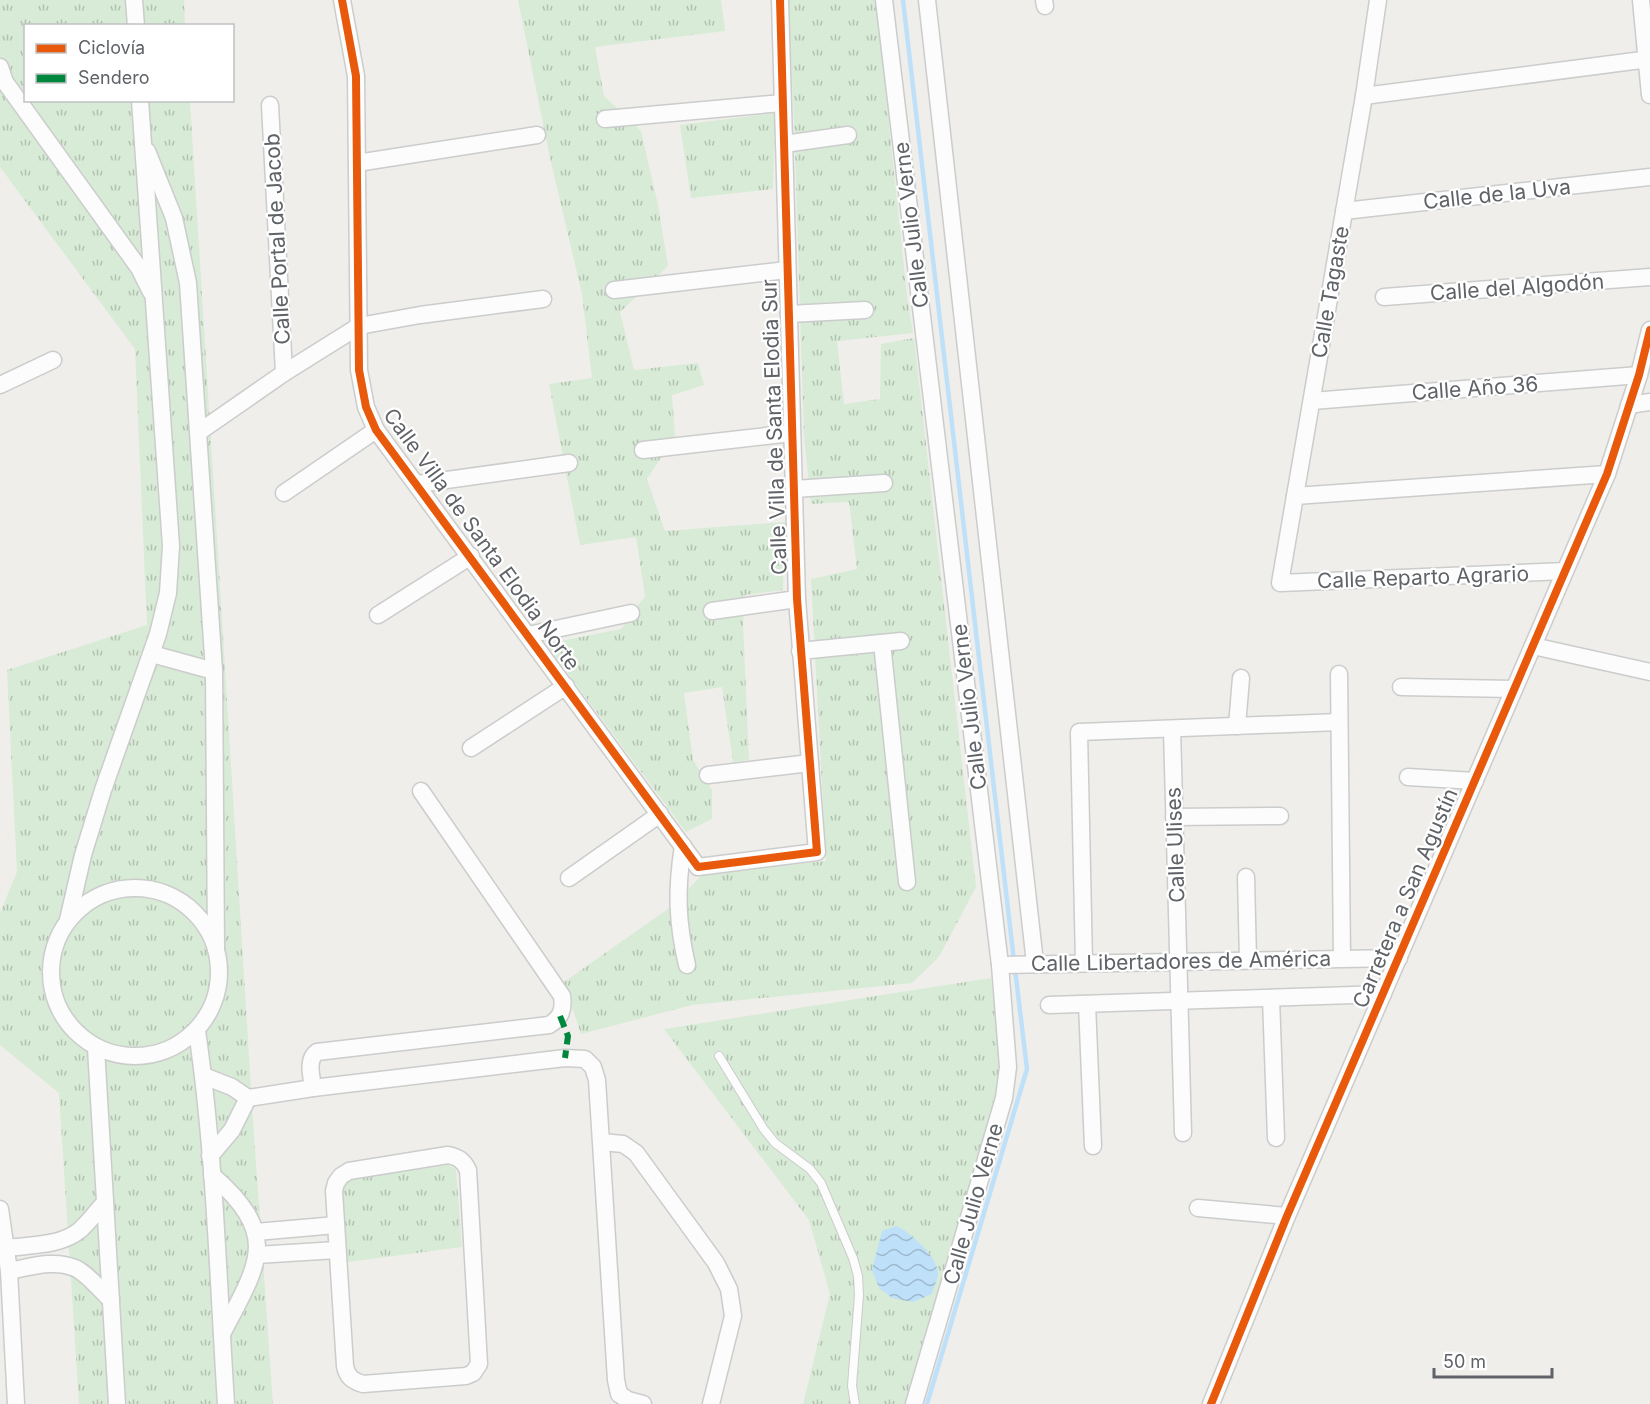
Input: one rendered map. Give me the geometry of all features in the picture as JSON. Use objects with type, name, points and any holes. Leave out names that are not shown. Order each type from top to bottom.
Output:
[{"type":"street","points":[[134,0],[136,24]]},
{"type":"street","name":"Calle Villa de Santa Elodia Norte","points":[[342,0],[356,76],[359,370],[366,407],[376,430],[698,867],[817,852]]},
{"type":"street","name":"Calle Villa de Santa Elodia Sur","points":[[780,0],[797,599],[817,852]]},
{"type":"street","name":"Calle Julio Verne","points":[[884,0],[1017,964],[1004,1098],[914,1404]]},
{"type":"street","points":[[927,0],[1017,964]]},
{"type":"street","name":"Calle Tagaste","points":[[1280,583],[1364,96],[1378,0]]},
{"type":"street","points":[[1641,0],[1650,95]]},
{"type":"street","points":[[1364,96],[1648,59]]},
{"type":"street","points":[[0,67],[5,82],[139,268],[154,298]]},
{"type":"street","points":[[140,102],[171,546],[168,592],[164,616],[103,790],[83,855],[68,920],[55,943],[50,969],[53,996],[69,1025],[82,1040],[96,1048],[123,1056],[158,1055],[179,1046],[197,1031],[214,1002],[219,975],[216,948],[214,671],[188,283],[183,251],[171,209],[158,173],[143,142]]},
{"type":"street","points":[[605,119],[782,103]]},
{"type":"street","name":"Calle Portal de Jacob","points":[[270,105],[284,373]]},
{"type":"street","points":[[357,163],[537,135]]},
{"type":"street","points":[[784,144],[848,135]]},
{"type":"street","name":"Calle de la Uva","points":[[1344,211],[1650,177]]},
{"type":"street","points":[[614,290],[787,270]]},
{"type":"street","name":"Calle del Algodón","points":[[1384,297],[1650,277]]},
{"type":"street","points":[[359,326],[441,311],[543,299]]},
{"type":"street","points":[[789,314],[865,310]]},
{"type":"street","name":"Calle Portal de Jacob","points":[[199,432],[284,373],[359,326]]},
{"type":"street","name":"Carretera a San Agustín","points":[[1211,1404],[1287,1216],[1607,474],[1639,375],[1650,330]]},
{"type":"street","points":[[0,386],[53,360]]},
{"type":"street","name":"Calle Año 36","points":[[1312,401],[1639,375]]},
{"type":"street","points":[[1629,405],[1650,402]]},
{"type":"street","points":[[284,493],[376,430]]},
{"type":"street","points":[[643,450],[792,432]]},
{"type":"street","points":[[418,484],[569,463]]},
{"type":"street","points":[[1295,496],[1607,474]]},
{"type":"street","points":[[794,489],[884,483]]},
{"type":"street","points":[[378,615],[471,556]]},
{"type":"street","name":"Calle Reparto Agrario","points":[[1280,583],[1565,571]]},
{"type":"street","points":[[712,611],[797,599]]},
{"type":"street","points":[[528,635],[631,613]]},
{"type":"street","points":[[800,651],[901,641]]},
{"type":"street","points":[[882,643],[907,882]]},
{"type":"street","points":[[1533,646],[1650,672]]},
{"type":"street","points":[[152,654],[214,671]]},
{"type":"street","points":[[1339,674],[1342,958]]},
{"type":"street","points":[[1237,726],[1241,678]]},
{"type":"street","points":[[471,748],[566,686]]},
{"type":"street","points":[[1401,687],[1514,689]]},
{"type":"street","points":[[1084,963],[1079,732],[1339,722]]},
{"type":"street","name":"Calle Ulises","points":[[1172,729],[1183,1133]]},
{"type":"street","points":[[708,775],[810,763]]},
{"type":"street","points":[[1408,777],[1475,781]]},
{"type":"street","points":[[314,1088],[311,1060],[317,1052],[549,1025],[560,1016],[563,1006],[562,996],[421,791]]},
{"type":"street","points":[[569,878],[660,814]]},
{"type":"street","points":[[1174,817],[1280,816]]},
{"type":"street","points":[[683,846],[678,875],[677,906],[680,936],[687,965]]},
{"type":"street","points":[[1246,877],[1248,960]]},
{"type":"street","points":[[68,920],[87,902],[111,890],[138,887],[163,892],[187,905],[205,924],[216,948]]},
{"type":"street","name":"Calle Libertadores de América","points":[[1017,964],[1398,958]]},
{"type":"street","name":"Calle Libertadores de América","points":[[1049,1005],[1383,994]]},
{"type":"street","points":[[1271,998],[1276,1138]]},
{"type":"street","points":[[1087,1004],[1093,1146]]},
{"type":"street","points":[[197,1031],[204,1076],[212,1175],[226,1404]]},
{"type":"street","points":[[96,1048],[117,1404]]},
{"type":"street","points":[[204,1076],[232,1087],[248,1098],[576,1057],[585,1059],[592,1067],[597,1080],[616,1380],[619,1394],[628,1400],[643,1404]]},
{"type":"street","points":[[210,1156],[232,1130],[248,1098]]},
{"type":"street","points":[[602,1142],[623,1144],[636,1153],[716,1263],[729,1289],[733,1316],[711,1404]]},
{"type":"street","points":[[448,1155],[464,1162],[468,1170],[469,1181],[479,1364],[473,1373],[466,1376],[363,1384],[350,1378],[345,1366],[336,1225],[334,1191],[341,1176],[349,1171],[448,1155]]},
{"type":"street","points":[[212,1175],[237,1199],[256,1232],[258,1248],[242,1297],[221,1335]]},
{"type":"street","points":[[7,1248],[57,1242],[68,1238],[79,1231],[105,1202]]},
{"type":"street","points":[[1198,1208],[1287,1216]]},
{"type":"street","points":[[0,1209],[9,1271],[16,1404]]},
{"type":"street","points":[[256,1232],[336,1225]]},
{"type":"street","points":[[257,1256],[337,1250]]},
{"type":"street","points":[[9,1271],[53,1264],[77,1269],[111,1299]]},
{"type":"lane","points":[[719,1056],[763,1128],[775,1143],[810,1169],[821,1183],[853,1258],[858,1276],[859,1295],[852,1386],[855,1404]]},
{"type":"green space","points":[[0,0],[184,0],[185,24],[24,24],[24,102],[190,102],[253,1121],[273,1404],[79,1404],[59,1093],[0,1045],[0,913],[17,872],[7,670],[147,625],[135,349],[0,167]]},
{"type":"green space","points":[[518,0],[721,0],[725,31],[595,47],[604,96],[641,131],[658,205],[668,266],[620,312],[634,370],[698,363],[704,385],[672,395],[675,436],[647,479],[665,531],[785,522],[783,590],[745,595],[743,624],[749,760],[733,762],[722,687],[684,693],[693,760],[712,790],[712,819],[686,832],[546,644],[621,629],[645,596],[636,537],[580,545],[549,384],[592,378],[582,294],[550,158]]},
{"type":"green space","points":[[788,0],[876,0],[907,296],[913,333],[837,341],[844,404],[880,399],[881,344],[914,338],[976,887],[939,957],[912,983],[692,1005],[581,1034],[564,982],[668,909],[702,875],[826,861],[811,579],[857,569],[849,502],[811,504],[804,437]]},
{"type":"green space","points":[[775,113],[773,189],[691,198],[680,125]]},
{"type":"green space","points":[[991,978],[1000,1058],[993,1111],[907,1404],[803,1404],[830,1294],[809,1220],[664,1029]]},
{"type":"green space","points":[[449,1165],[456,1170],[462,1247],[348,1262],[339,1192],[349,1176]]},
{"type":"water","points":[[896,1226],[923,1246],[937,1269],[938,1275],[932,1294],[913,1302],[892,1298],[879,1288],[872,1270],[882,1231]]},
{"type":"waterway","points":[[903,0],[1014,961]]},
{"type":"waterway","points":[[927,1404],[1027,1069],[1015,969]]},
{"type":"marked path","points":[[560,1016],[568,1036],[565,1058]]},
{"type":"cycle path","points":[[342,0],[356,76],[359,370],[366,407],[376,430],[698,867],[817,852],[797,599],[780,0]]},
{"type":"cycle path","points":[[1211,1404],[1287,1216],[1607,474],[1639,375],[1650,330]]}]
